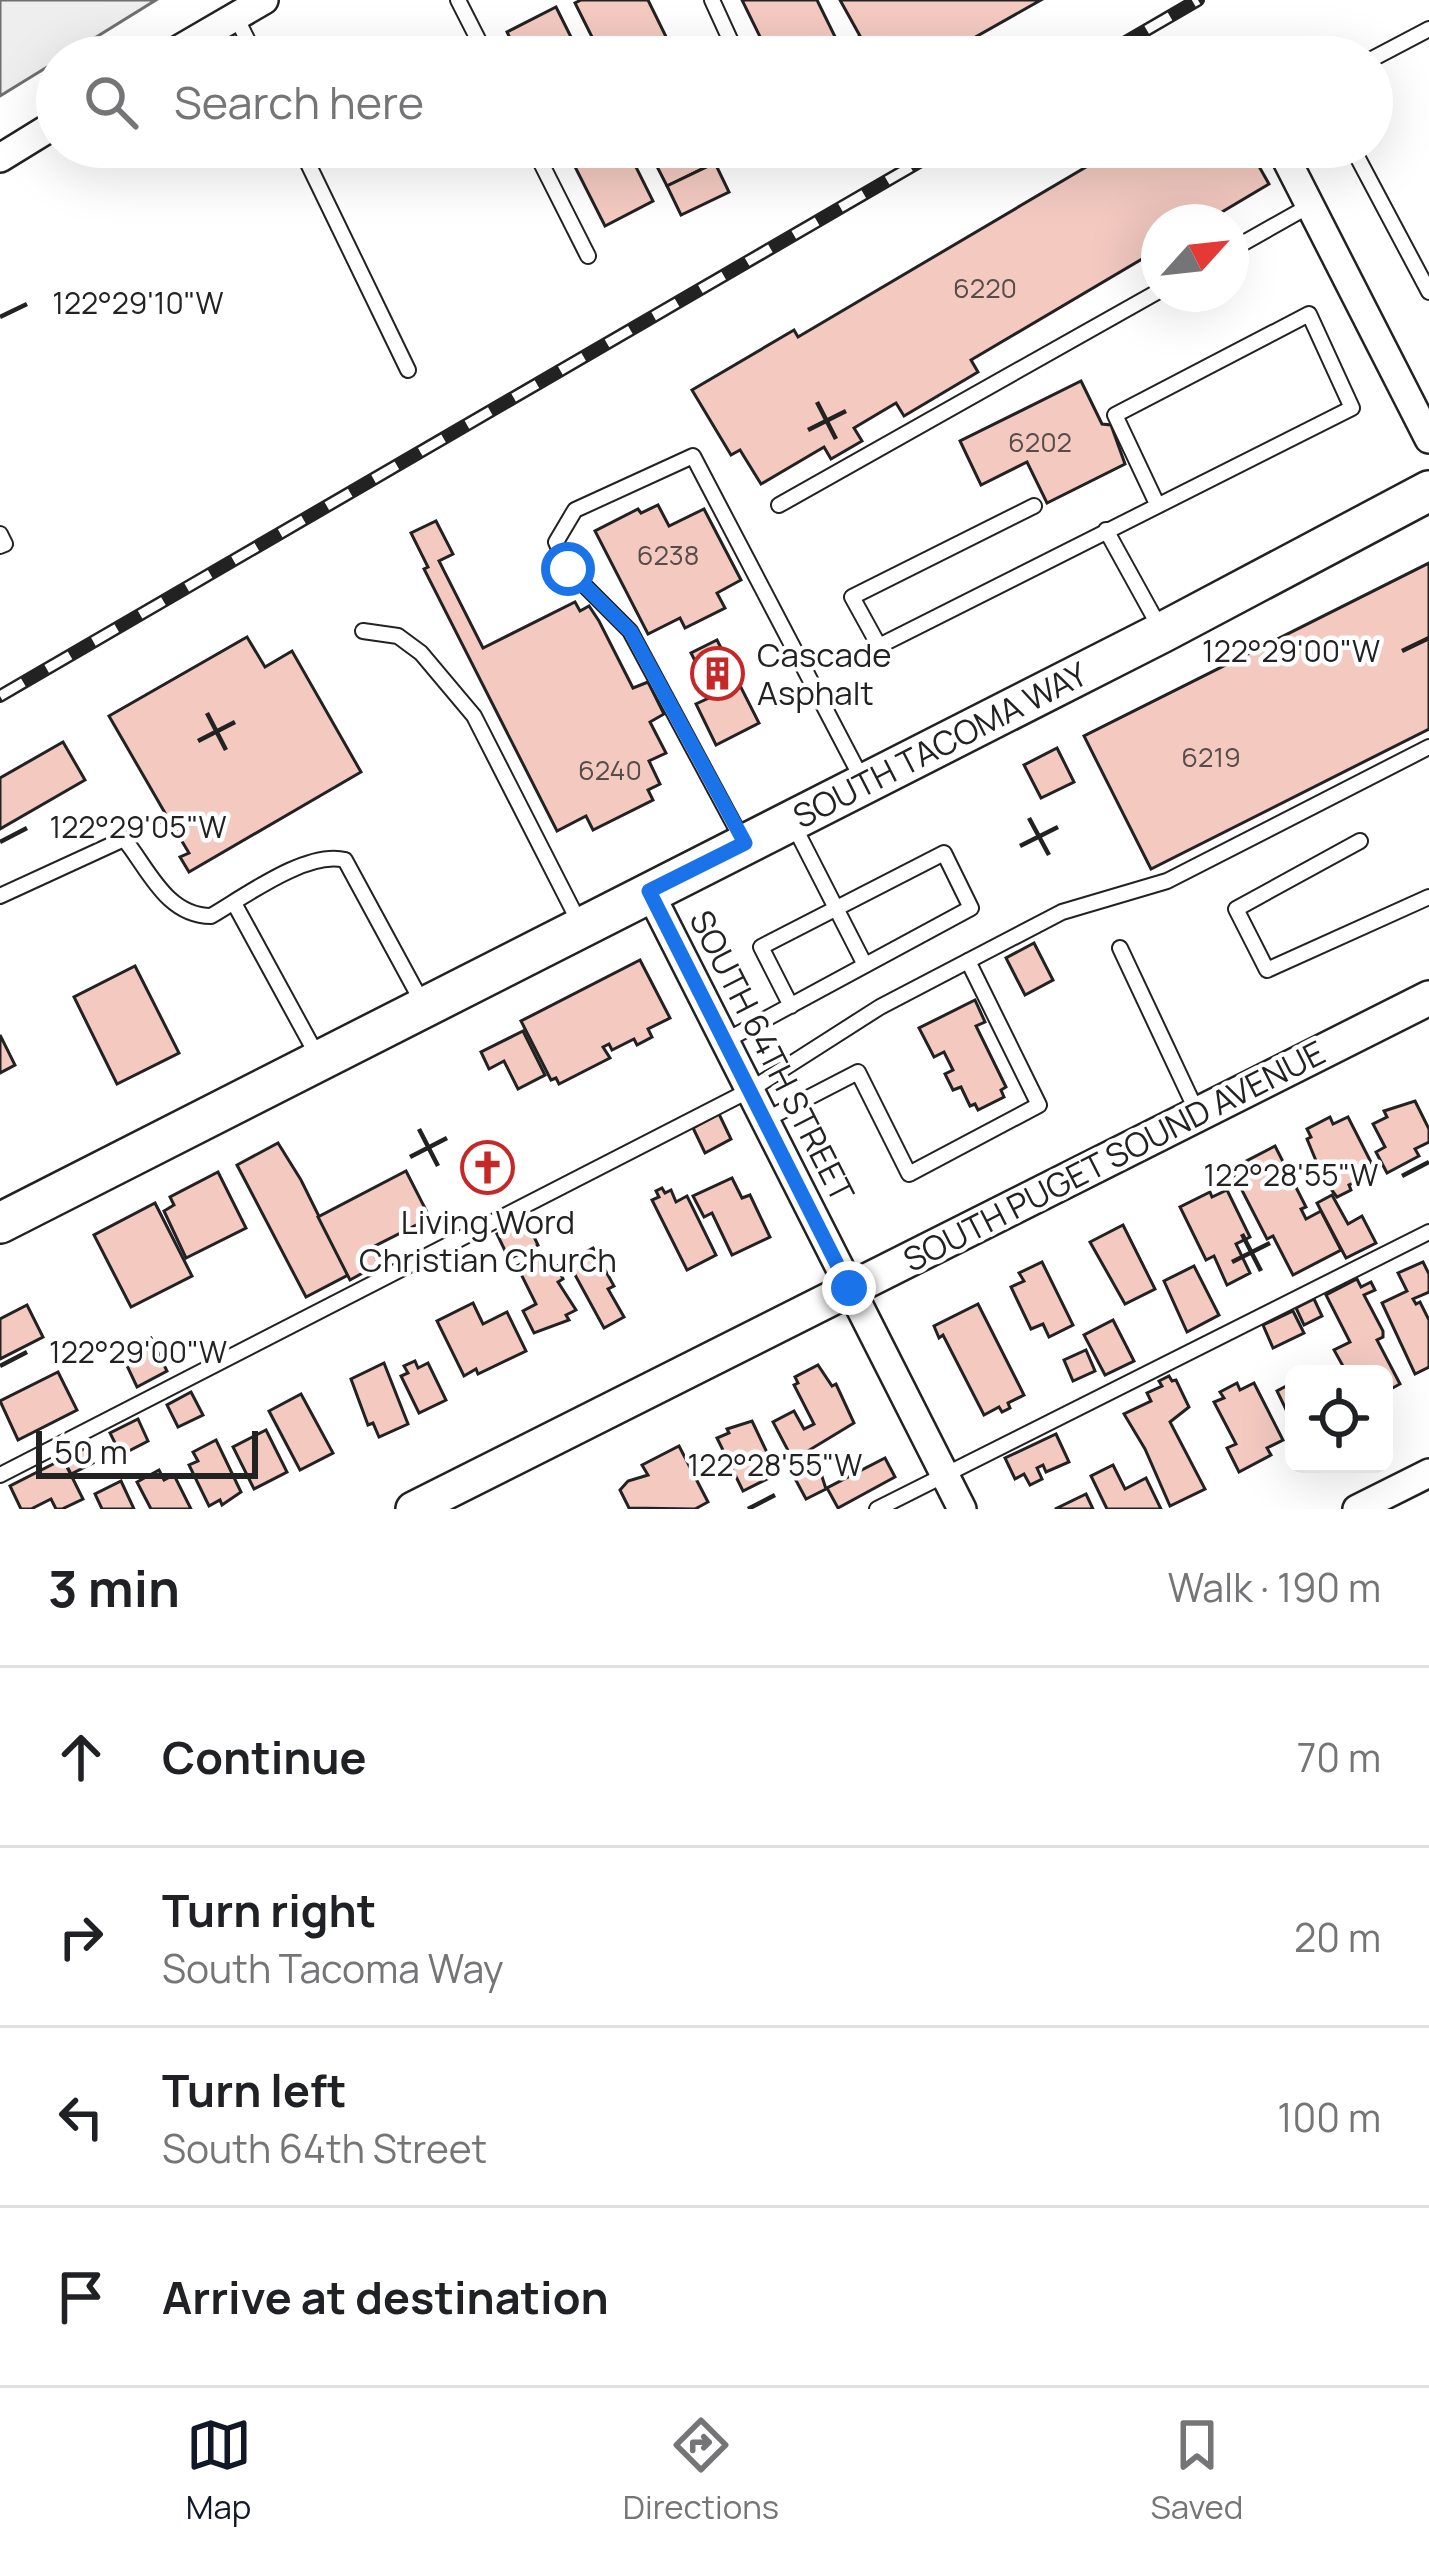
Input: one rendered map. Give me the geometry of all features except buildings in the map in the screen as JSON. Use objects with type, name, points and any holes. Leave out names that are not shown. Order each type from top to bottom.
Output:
[{"type":"main road","name":"SOUTH TACOMA WAY","points":[[0,1223],[1162,632],[1429,491]]},
{"type":"street","points":[[201,36],[264,0]]},
{"type":"street","points":[[0,158],[36,136]]},
{"type":"street","points":[[1290,168],[1429,439]]},
{"type":"street","name":"SOUTH 64TH STREET","points":[[649,891],[962,1509]]},
{"type":"street","name":"SOUTH PUGET SOUND AVENUE","points":[[412,1509],[1429,998]]},
{"type":"street","points":[[1357,1509],[1429,1473]]},
{"type":"lane","points":[[458,0],[476,36]]},
{"type":"lane","points":[[712,0],[728,36]]},
{"type":"lane","points":[[236,15],[246,36]]},
{"type":"lane","points":[[1393,48],[1429,29]]},
{"type":"lane","points":[[310,168],[408,370]]},
{"type":"lane","points":[[543,168],[587,256]]},
{"type":"lane","points":[[1363,168],[1429,292]]},
{"type":"lane","points":[[1249,240],[1309,206]]},
{"type":"lane","points":[[1413,263],[1429,255]]},
{"type":"lane","points":[[779,505],[1141,301]]},
{"type":"lane","points":[[1034,506],[852,597],[879,646],[1352,407],[1309,314],[1115,415],[1157,504]]},
{"type":"lane","points":[[745,843],[631,632],[568,569],[556,542],[575,510],[693,456],[864,783]]},
{"type":"lane","points":[[1106,530],[1162,632]]},
{"type":"lane","points":[[0,534],[5,544],[0,546]]},
{"type":"lane","points":[[363,631],[398,636],[421,653],[474,716],[581,926]]},
{"type":"lane","points":[[0,1475],[750,1090],[880,1007],[1062,912],[1167,880],[1429,747]]},
{"type":"lane","points":[[791,820],[866,965]]},
{"type":"lane","points":[[0,896],[124,839],[160,892],[196,916],[211,916],[308,862],[331,856],[345,860],[424,1006]]},
{"type":"lane","points":[[1360,842],[1236,909],[1267,970],[1429,897]]},
{"type":"lane","points":[[725,1041],[791,1006],[971,908],[944,853],[761,947],[791,1006]]},
{"type":"lane","points":[[234,903],[320,1060]]},
{"type":"lane","points":[[1120,948],[1198,1114]]},
{"type":"lane","points":[[765,1120],[858,1072],[910,1174],[1040,1105],[968,961]]},
{"type":"lane","points":[[877,1509],[1429,1232]]},
{"type":"shaded area","points":[[0,0],[156,0],[98,36],[36,36],[36,74],[0,96]]},
{"type":"railway","points":[[1136,36],[1198,0]]},
{"type":"railway","points":[[0,696],[909,168]]},
{"type":"place","name":"Cascade Asphalt","points":[[718,674]]},
{"type":"place","name":"Living Word Christian Church","points":[[488,1168]]},
{"type":"route","points":[[568,569],[631,632],[745,843],[649,891],[849,1288]]}]
